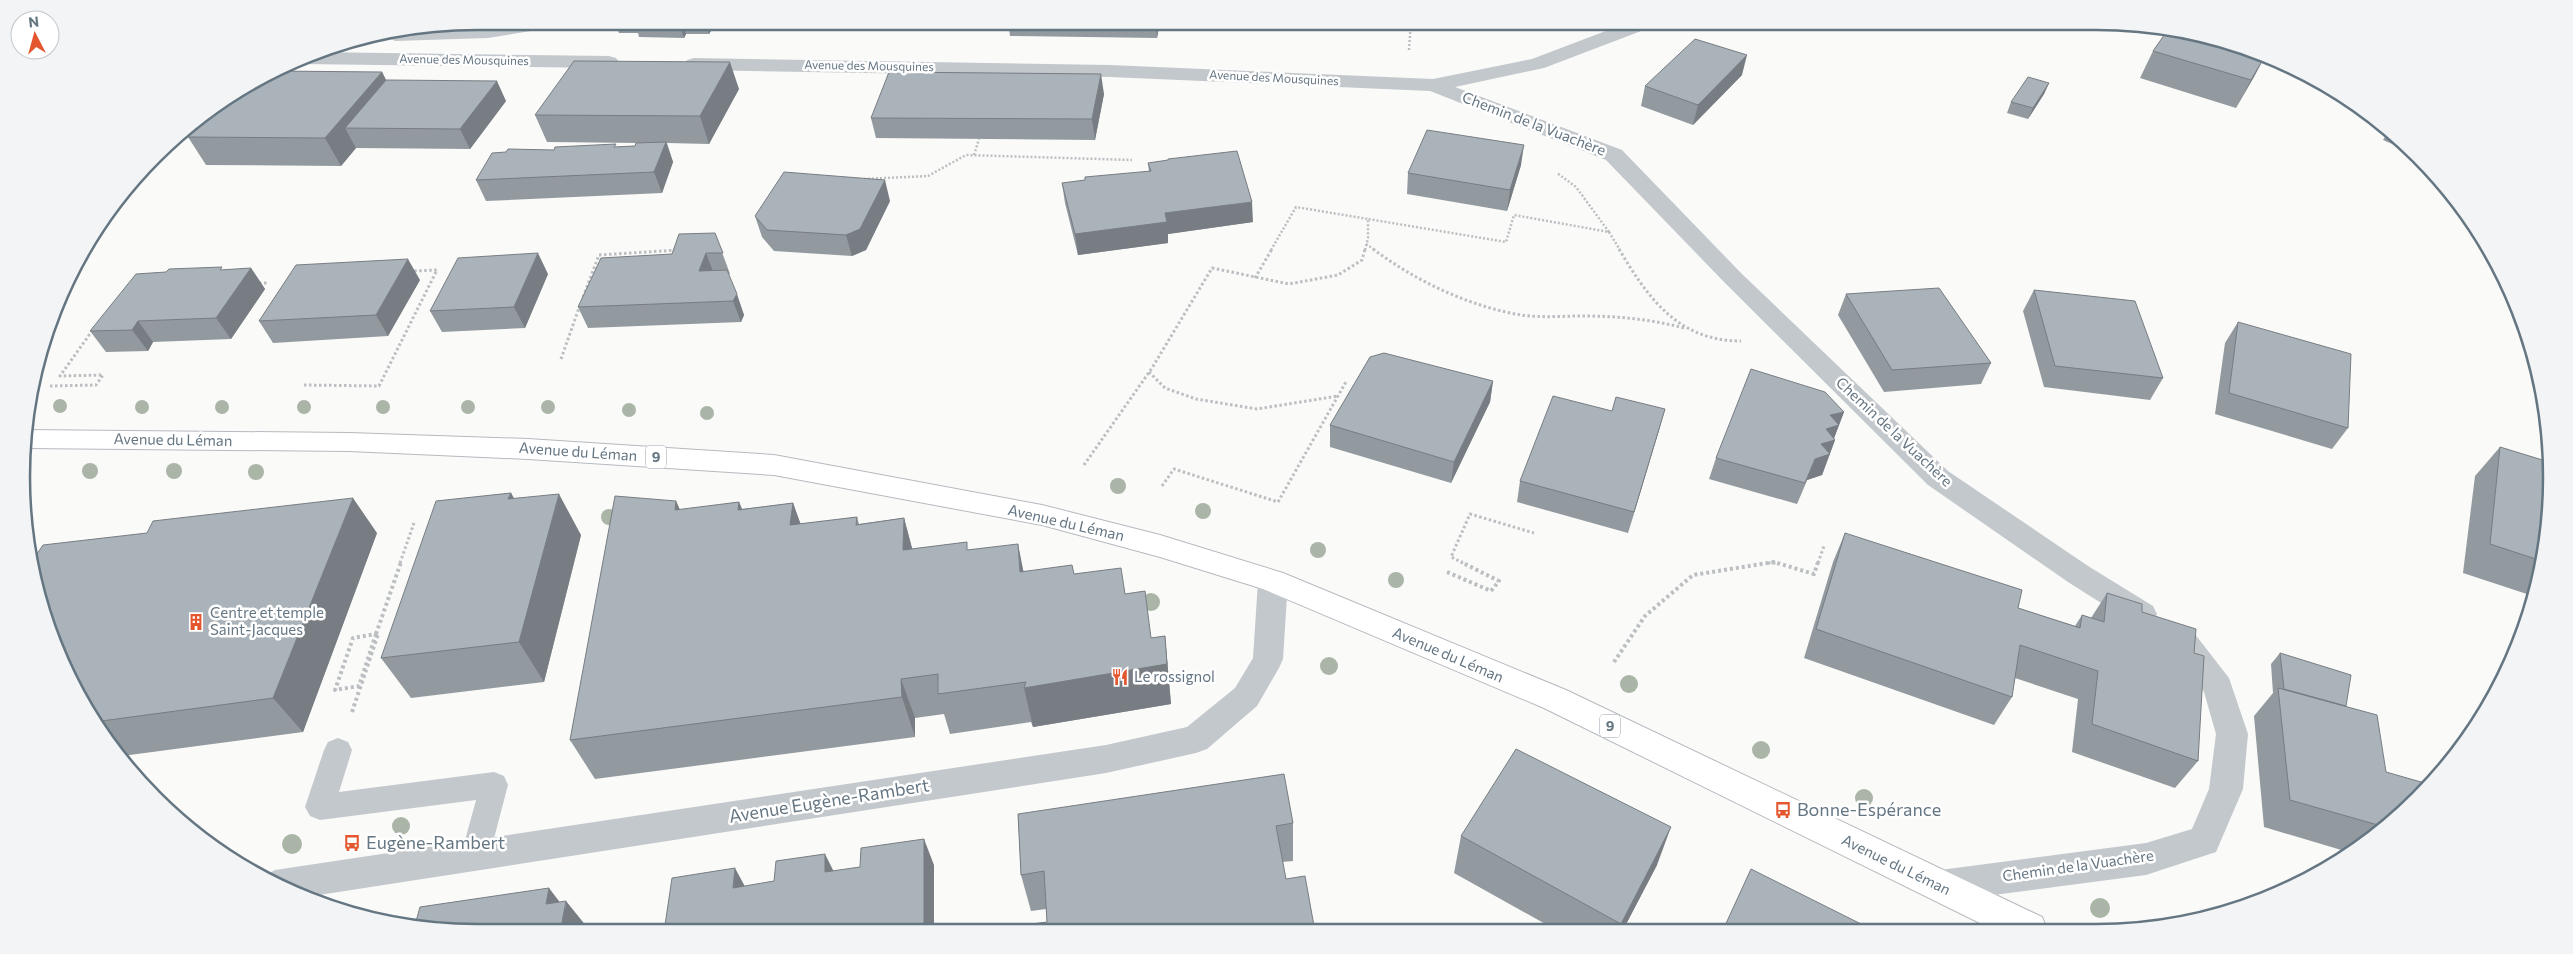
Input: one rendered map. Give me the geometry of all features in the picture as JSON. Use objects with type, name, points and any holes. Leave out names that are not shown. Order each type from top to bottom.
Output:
[{"type":"main road","name":"Avenue du Léman","points":[[32,439],[349,442],[528,449],[774,465],[1042,515],[1160,546],[1273,581],[1555,699],[2018,924]]},
{"type":"street","points":[[417,34],[501,30]]},
{"type":"street","name":"Chemin de la Vuachère","points":[[1434,86],[1537,64],[1626,30]]},
{"type":"street","name":"Avenue des Mousquines","points":[[321,58],[631,63]]},
{"type":"street","name":"Avenue des Mousquines","points":[[671,63],[1110,71],[1434,86]]},
{"type":"street","name":"Chemin de la Vuachère","points":[[1434,86],[1614,155],[1789,333],[1938,478],[2078,574],[2178,635],[2218,687],[2232,734],[2226,789],[2204,841],[2146,859],[2053,869],[1940,886]]},
{"type":"street","name":"Avenue Eugène-Rambert","points":[[291,883],[1106,759],[1196,739],[1246,697],[1268,659],[1273,581]]},
{"type":"lane","points":[[338,750],[320,807],[494,785],[476,855]]},
{"type":"path","points":[[974,155],[979,139]]},
{"type":"path","points":[[860,179],[928,176],[966,155],[1132,160]]},
{"type":"path","points":[[1556,172],[1576,187],[1609,232],[1642,288],[1684,328]]},
{"type":"path","points":[[1255,278],[1296,207],[1506,242],[1514,215],[1609,232]]},
{"type":"path","points":[[1084,465],[1149,372],[1212,268],[1289,284],[1338,275],[1362,260],[1366,244],[1368,218]]},
{"type":"path","points":[[1366,244],[1394,266],[1449,294],[1522,315],[1608,317],[1661,321],[1725,341],[1758,341],[1789,333]]},
{"type":"path","points":[[561,358],[599,255],[687,249]]},
{"type":"path","points":[[304,385],[379,386],[437,270],[408,272]]},
{"type":"path","points":[[257,284],[267,283]]},
{"type":"path","points":[[50,386],[96,385],[103,375],[60,376],[96,327]]},
{"type":"path","points":[[1149,372],[1165,388],[1196,399],[1257,409],[1338,396]]},
{"type":"path","points":[[1162,486],[1174,469],[1278,502],[1347,380]]},
{"type":"path","points":[[1447,572],[1492,592],[1499,581],[1451,557],[1470,514],[1534,533]]},
{"type":"path","points":[[350,716],[378,634],[370,635],[362,636],[353,638],[335,690],[359,686],[371,651],[374,642],[377,633],[380,624],[386,607],[401,558],[414,523]]},
{"type":"path","points":[[1614,662],[1645,616],[1693,575],[1774,562],[1814,574],[1824,546]]},
{"type":"building","points":[[2164,36],[2212,45],[2262,62],[2251,80],[2153,51]]},
{"type":"building","points":[[1695,39],[1747,55],[1698,105],[1645,86]]},
{"type":"building","points":[[574,61],[730,62],[700,116],[535,115]]},
{"type":"building","points":[[290,71],[382,72],[325,138],[188,137],[229,105]]},
{"type":"building","points":[[889,72],[1101,74],[1092,119],[871,118]]},
{"type":"building","points":[[2028,77],[2049,83],[2033,108],[2011,102]]},
{"type":"building","points":[[386,80],[497,81],[460,129],[345,128]]},
{"type":"building","points":[[1427,130],[1524,145],[1510,190],[1408,173]]},
{"type":"building","points":[[666,142],[654,172],[476,180],[492,153],[506,152],[508,149],[554,150],[555,147],[616,144],[614,147],[635,146],[636,143]]},
{"type":"building","points":[[1237,151],[1252,202],[1165,213],[1167,222],[1075,234],[1062,183],[1085,180],[1085,177],[1151,171],[1148,163],[1168,159]]},
{"type":"building","points":[[784,172],[885,180],[860,229],[846,235],[767,230],[755,216]]},
{"type":"building","points":[[715,233],[723,253],[706,253],[699,271],[727,270],[737,294],[733,301],[578,307],[601,258],[672,254],[679,234]]},
{"type":"building","points":[[538,253],[514,307],[430,311],[458,258]]},
{"type":"building","points":[[408,259],[376,315],[259,321],[296,265]]},
{"type":"building","points":[[222,267],[220,270],[251,268],[216,318],[138,321],[132,330],[90,331],[136,274],[166,272],[169,269]]},
{"type":"building","points":[[1939,288],[1991,363],[1892,370],[1846,294]]},
{"type":"building","points":[[2034,290],[2135,301],[2163,378],[2055,366]]},
{"type":"building","points":[[2238,322],[2351,354],[2348,428],[2229,393]]},
{"type":"building","points":[[1384,353],[1493,381],[1454,462],[1330,425],[1370,357]]},
{"type":"building","points":[[1751,369],[1825,392],[1844,412],[1830,415],[1839,425],[1826,429],[1835,440],[1821,444],[1830,454],[1815,459],[1805,483],[1716,458]]},
{"type":"building","points":[[1553,396],[1612,411],[1616,397],[1665,409],[1634,512],[1520,481]]},
{"type":"building","points":[[2500,447],[2542,460],[2542,506],[2535,559],[2490,544]]},
{"type":"building","points":[[511,493],[508,499],[559,494],[519,642],[381,658],[436,501]]},
{"type":"building","points":[[615,496],[676,501],[675,510],[739,502],[738,510],[793,503],[790,525],[857,517],[856,525],[904,518],[903,550],[967,542],[967,550],[1018,544],[1020,572],[1072,565],[1074,574],[1121,568],[1125,594],[1145,591],[1151,638],[1165,636],[1167,664],[1024,688],[1026,682],[938,694],[938,674],[901,679],[902,697],[570,740]]},
{"type":"building","name":"Centre et temple Saint-Jacques","points":[[353,498],[273,698],[103,721],[76,675],[64,648],[45,593],[37,554],[43,545],[147,533],[153,521]]},
{"type":"building","points":[[1845,533],[2022,590],[2018,608],[2080,628],[2082,615],[2104,622],[2107,593],[2142,604],[2142,612],[2196,629],[2194,653],[2204,656],[2198,761],[2092,724],[2098,671],[2020,645],[2012,697],[1816,629]]},
{"type":"building","points":[[2280,653],[2351,675],[2346,706],[2284,689]]},
{"type":"building","points":[[2278,688],[2377,715],[2386,772],[2422,782],[2377,825],[2290,800]]},
{"type":"building","points":[[1516,749],[1671,827],[1621,924],[1461,836]]},
{"type":"building","points":[[1284,774],[1293,823],[1276,826],[1286,879],[1305,876],[1314,924],[1032,924],[1047,922],[1044,871],[1021,875],[1018,814]]},
{"type":"building","points":[[924,839],[924,924],[665,924],[672,878],[735,868],[733,888],[774,881],[776,861],[825,854],[825,872],[860,867],[861,848]]},
{"type":"building","points":[[1751,869],[1861,924],[1726,924]]},
{"type":"building","points":[[549,888],[546,904],[566,901],[562,924],[477,924],[417,920],[420,907]]},
{"type":"place","name":"Centre et temple Saint-Jacques","points":[[196,622]]},
{"type":"place","name":"Le rossignol","points":[[1120,677]]},
{"type":"place","name":"Bonne-Espérance","points":[[1783,810]]},
{"type":"place","name":"Eugène-Rambert","points":[[352,843]]}]
